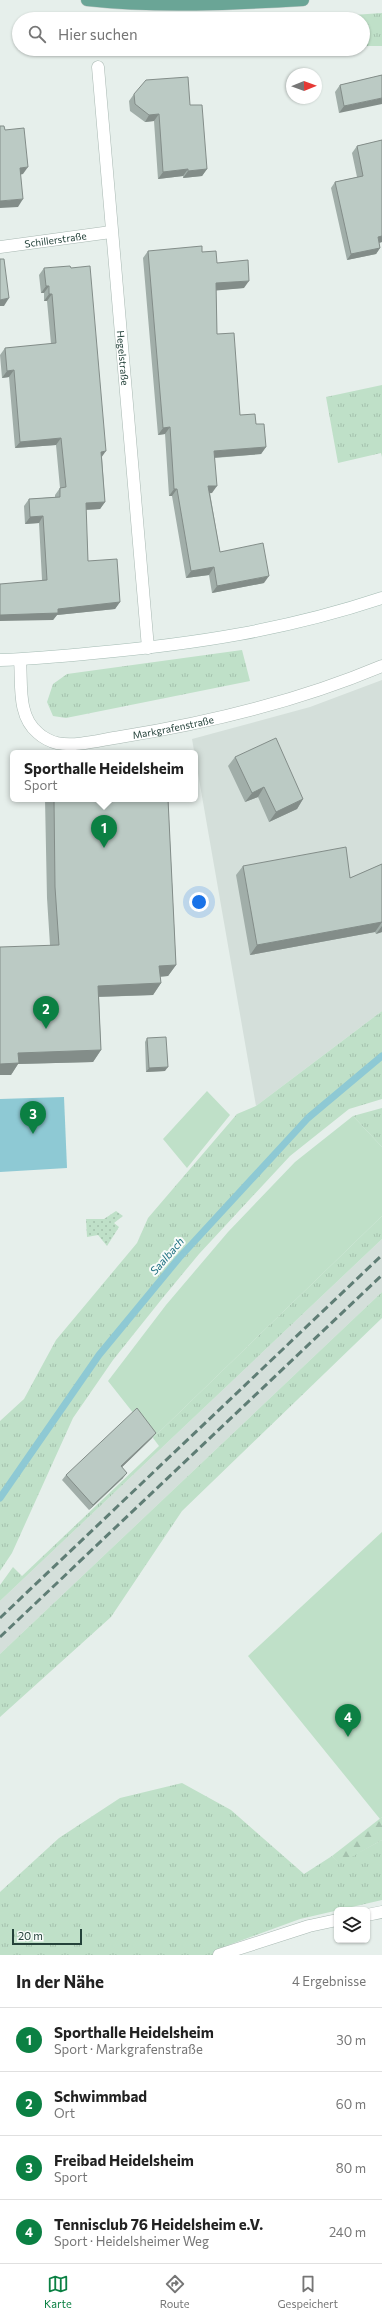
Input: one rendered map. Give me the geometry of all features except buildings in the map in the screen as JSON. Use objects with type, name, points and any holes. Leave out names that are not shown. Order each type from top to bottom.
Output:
[{"type":"main road","points":[[87,0],[111,3],[227,4],[303,0]]},
{"type":"street","name":"Hegelstraße","points":[[98,67],[148,648]]},
{"type":"street","name":"Schillerstraße","points":[[0,247],[111,232]]},
{"type":"street","points":[[0,660],[20,660],[148,648],[261,631],[326,616],[382,598]]},
{"type":"street","name":"Markgrafenstraße","points":[[20,660],[23,710],[29,725],[39,734],[56,743],[73,744],[176,728],[300,696],[382,666]]},
{"type":"street","points":[[370,1914],[382,1912]]},
{"type":"street","points":[[219,1955],[309,1926],[334,1921]]},
{"type":"shaded area","points":[[382,680],[382,1011],[256,1106],[198,773],[198,750],[194,750],[192,739],[310,707]]},
{"type":"shaded area","points":[[382,1239],[382,1292],[0,1654],[0,1601]]},
{"type":"green space","points":[[382,13],[382,46],[370,46],[370,14]]},
{"type":"green space","points":[[382,385],[382,457],[381,453],[338,463],[326,397]]},
{"type":"green space","points":[[242,650],[250,681],[66,718],[53,716],[47,702],[53,684],[67,674]]},
{"type":"green space","points":[[382,1011],[382,1099],[349,1109],[290,1156],[199,1254],[161,1300],[113,1360],[73,1418],[12,1553],[0,1571],[0,1421],[24,1399],[56,1340],[137,1243],[148,1218],[237,1114],[256,1106]]},
{"type":"green space","points":[[207,1091],[230,1115],[187,1168],[163,1139]]},
{"type":"green space","points":[[382,1108],[382,1147],[353,1116]]},
{"type":"green space","points":[[353,1116],[382,1147],[382,1216],[153,1438],[108,1381],[166,1305],[228,1232],[295,1162]]},
{"type":"green space","points":[[116,1211],[123,1216],[114,1223],[119,1227],[107,1246],[98,1235],[87,1237],[86,1219],[104,1219]]},
{"type":"green space","points":[[382,1216],[382,1239],[0,1601],[0,1585],[13,1567],[22,1576],[159,1446],[153,1438]]},
{"type":"green space","points":[[382,1292],[382,1318],[182,1511],[111,1617],[0,1717],[0,1654]]},
{"type":"green space","points":[[382,1532],[382,1817],[380,1819],[248,1656]]},
{"type":"green space","points":[[182,1783],[231,1810],[304,1874],[332,1856],[339,1863],[382,1840],[382,1900],[352,1907],[334,1907],[334,1911],[300,1919],[226,1946],[213,1955],[0,1955],[0,1892],[59,1838],[120,1798]]},
{"type":"green space","points":[[382,1817],[382,1840],[339,1864],[332,1856]]},
{"type":"water","points":[[64,1097],[67,1168],[0,1172],[0,1099]]},
{"type":"waterway","name":"Saalbach","points":[[0,1498],[99,1355],[179,1258],[308,1118],[382,1056]]},
{"type":"railway","points":[[0,1618],[382,1255]]},
{"type":"railway","points":[[0,1637],[382,1275]]},
{"type":"place","name":"Sporthalle Heidelsheim","points":[[104,848]]},
{"type":"place","name":"Schwimmbad","points":[[46,1029]]},
{"type":"place","name":"Freibad Heidelsheim","points":[[33,1134]]},
{"type":"place","name":"Tennisclub 76 Heidelsheim e.V.","points":[[348,1737]]}]
